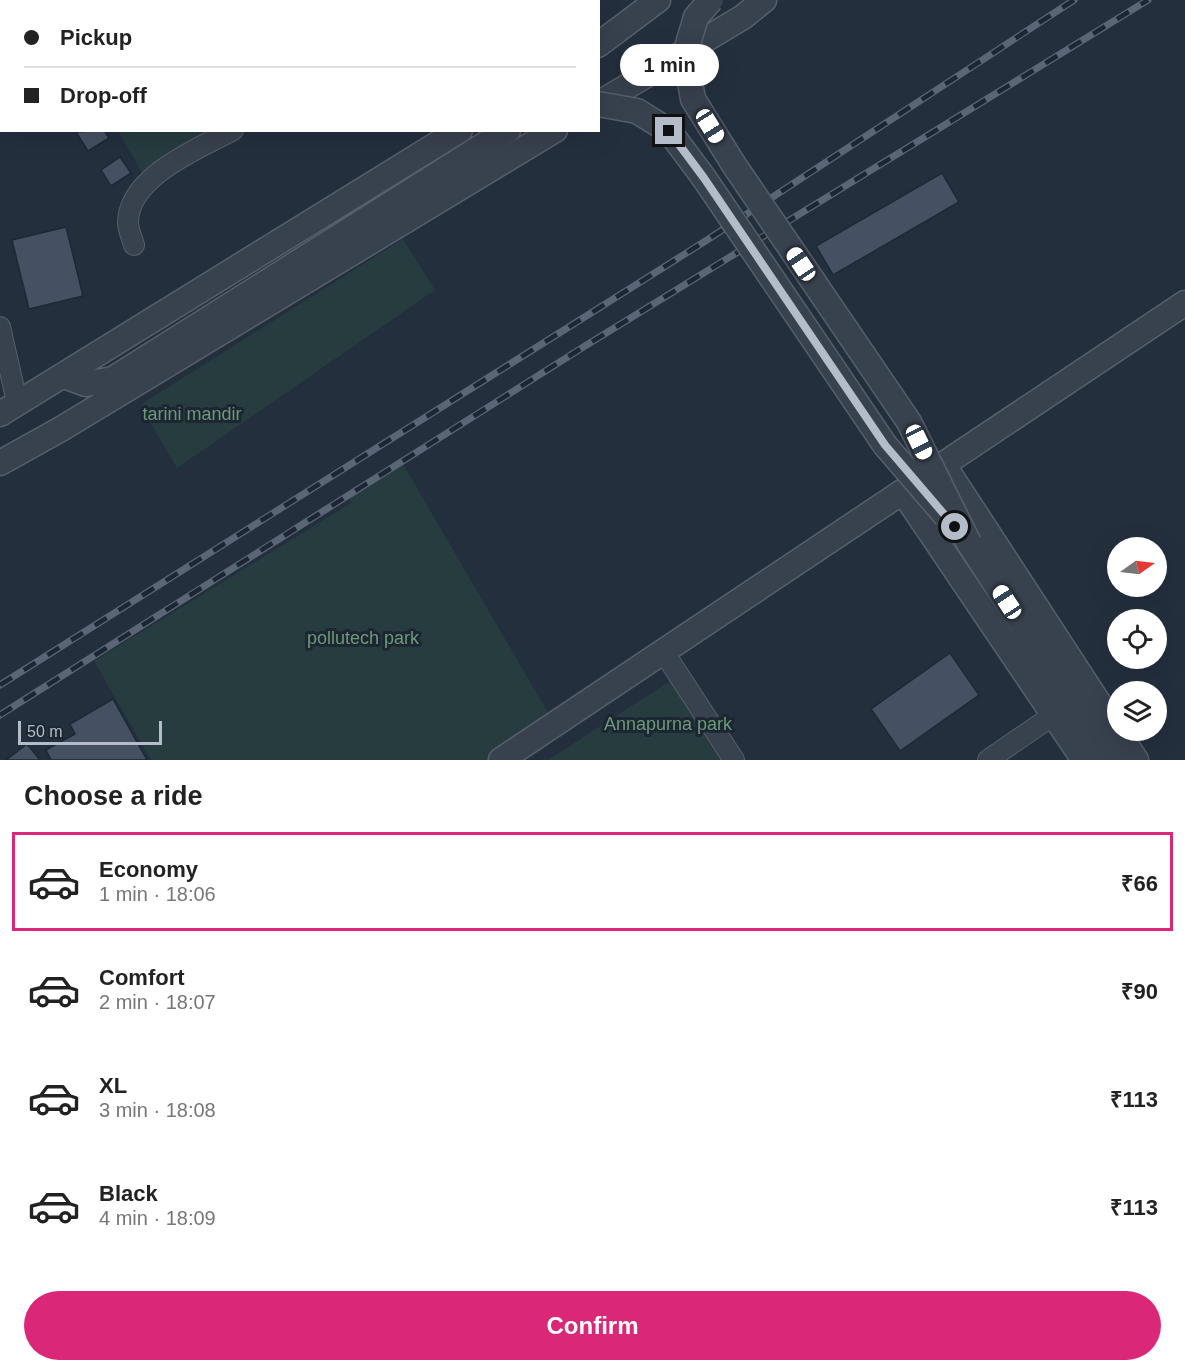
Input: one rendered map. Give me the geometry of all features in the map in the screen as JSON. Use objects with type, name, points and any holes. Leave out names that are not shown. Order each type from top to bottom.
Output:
[{"type":"street","points":[[600,44],[658,0]]},
{"type":"street","points":[[711,0],[696,17],[685,54],[693,99],[734,165],[909,422],[969,543],[1108,760]]},
{"type":"street","points":[[600,103],[743,17],[764,0]]},
{"type":"street","points":[[600,104],[637,111],[669,131],[711,187],[885,445],[969,543]]},
{"type":"street","points":[[134,245],[128,221],[133,202],[141,189],[166,168],[229,132]]},
{"type":"street","points":[[0,327],[9,408],[457,132]]},
{"type":"street","points":[[86,414],[113,379],[505,132]]},
{"type":"street","points":[[0,463],[86,414],[552,132]]},
{"type":"street","points":[[501,760],[1185,303]]},
{"type":"street","points":[[64,376],[87,384],[113,379]]},
{"type":"street","points":[[943,464],[1136,760]]},
{"type":"street","points":[[903,492],[1084,760]]},
{"type":"street","points":[[663,651],[734,760]]},
{"type":"street","points":[[988,760],[1055,714]]},
{"type":"green space","points":[[119,132],[237,132],[148,183]]},
{"type":"green space","name":"tarini mandir","points":[[403,239],[435,290],[177,468],[140,405]]},
{"type":"green space","name":"pollutech park","points":[[403,464],[554,723],[500,760],[151,760],[94,661],[351,503],[348,497]]},
{"type":"green space","name":"Annapurna park","points":[[678,676],[733,760],[548,760]]},
{"type":"building","points":[[76,132],[105,132],[109,138],[88,151]]},
{"type":"building","points":[[120,157],[131,173],[111,186],[101,170]]},
{"type":"building","points":[[942,173],[959,202],[833,275],[816,246]]},
{"type":"building","points":[[66,227],[83,296],[29,309],[12,240]]},
{"type":"building","points":[[950,653],[979,695],[900,751],[871,709]]},
{"type":"building","points":[[113,699],[147,760],[51,760],[46,750],[75,734],[70,724]]},
{"type":"building","points":[[27,744],[40,760],[6,760]]},
{"type":"railway","points":[[0,685],[707,240],[1074,0]]},
{"type":"railway","points":[[0,715],[585,346],[1148,0]]},
{"type":"route","points":[[669,131],[704,178],[885,445],[955,527]]}]
